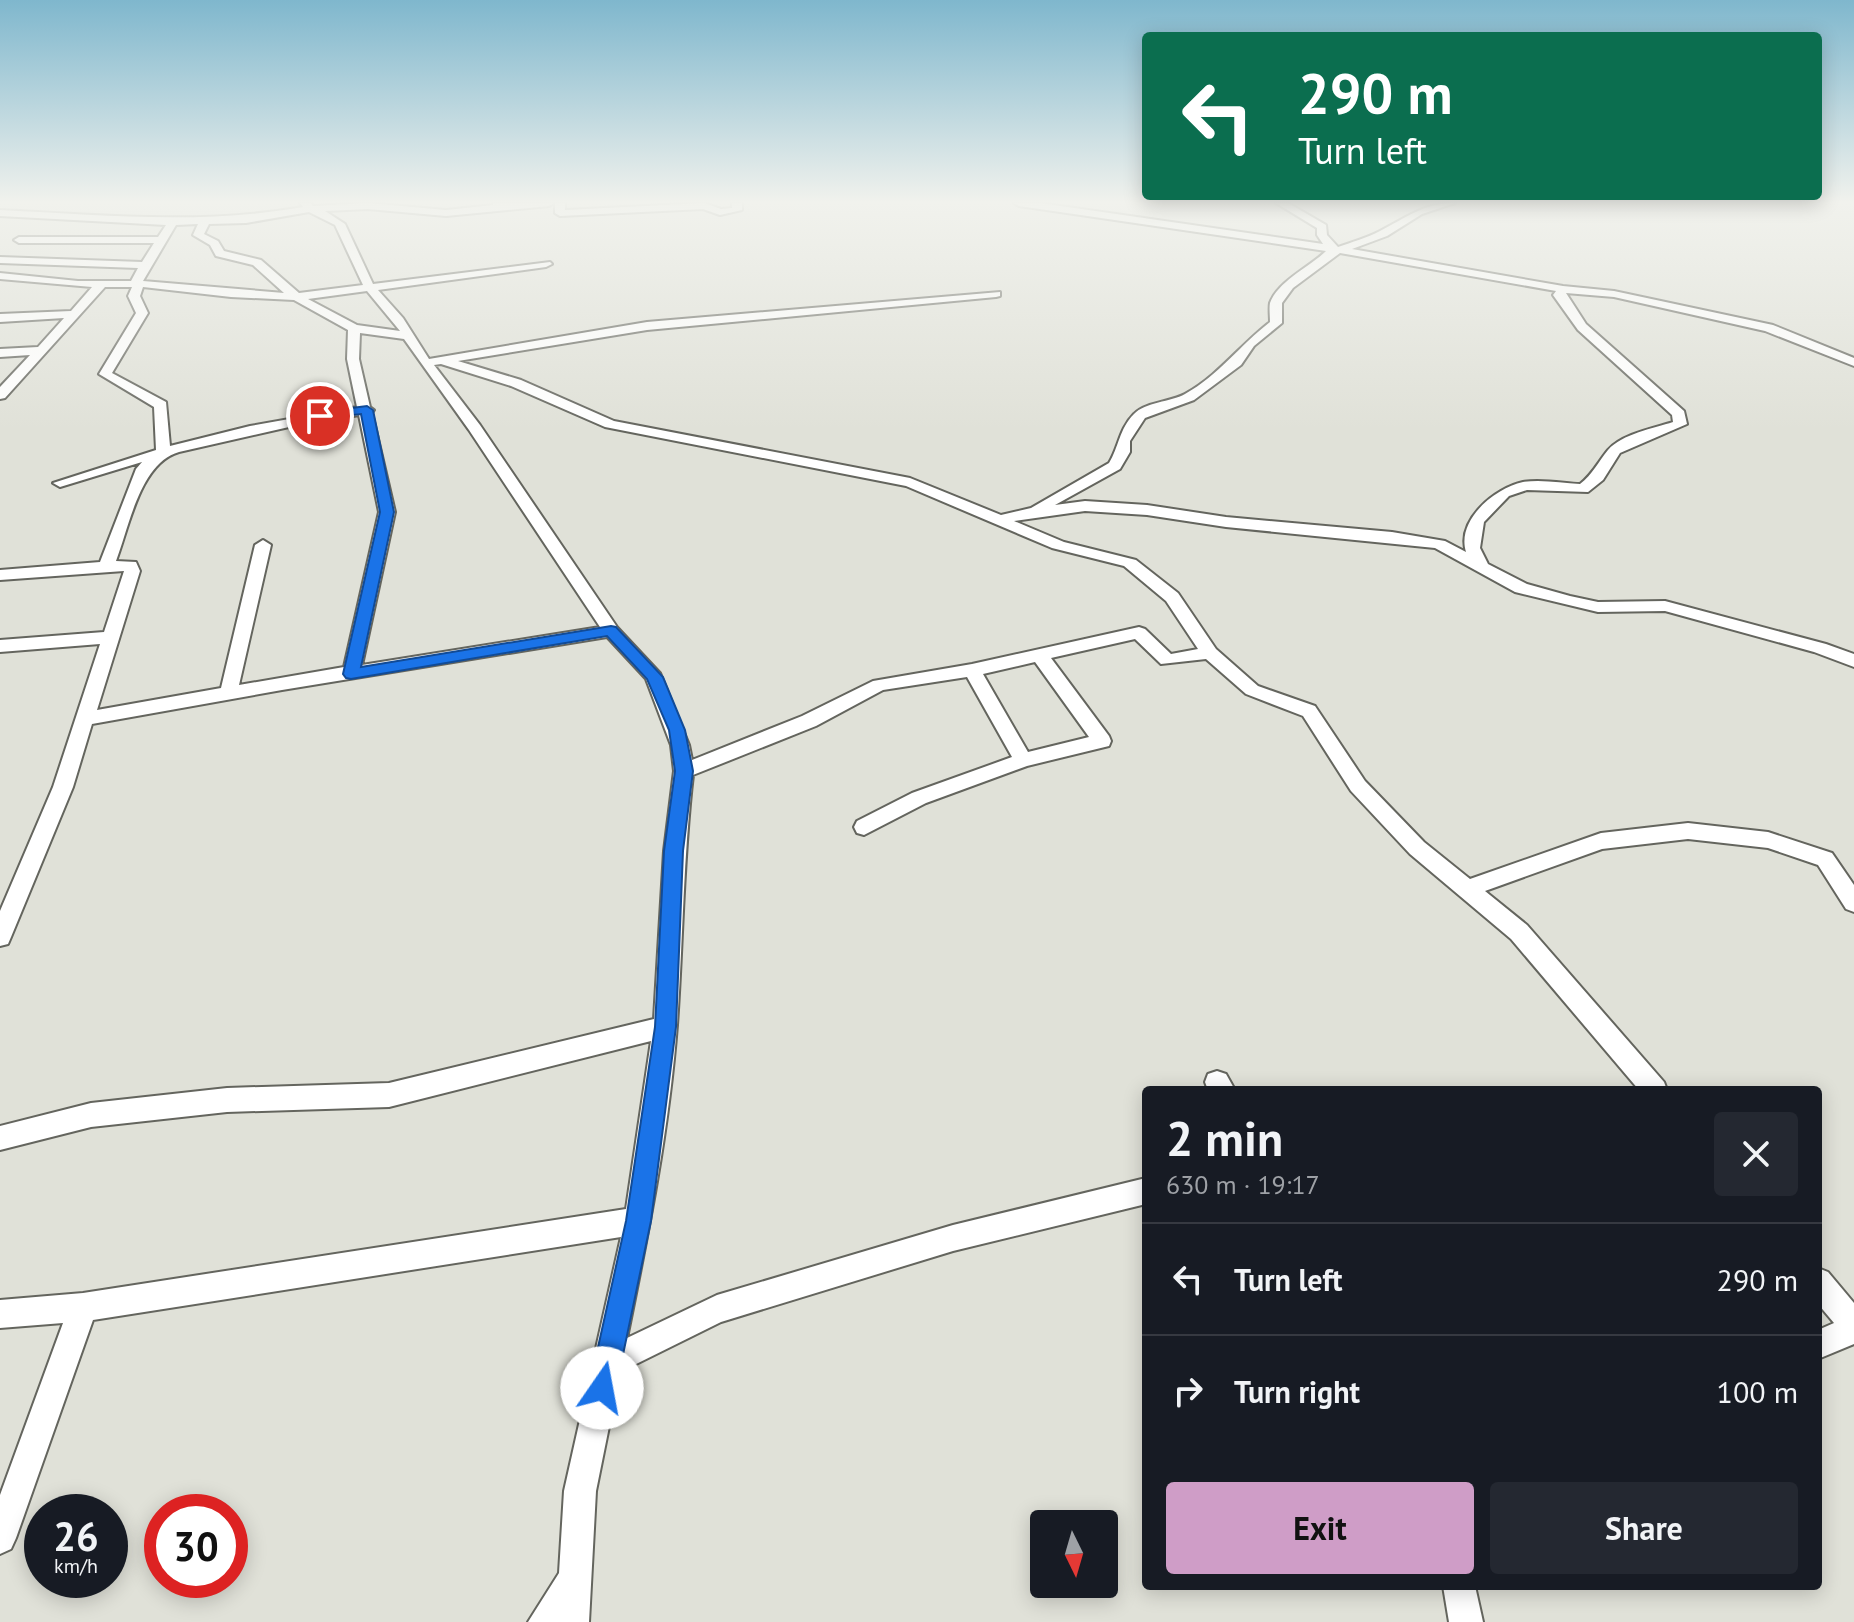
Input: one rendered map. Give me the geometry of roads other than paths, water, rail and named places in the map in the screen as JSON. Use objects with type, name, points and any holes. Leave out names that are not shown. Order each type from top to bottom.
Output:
[{"type":"street","points":[[30,279],[101,285],[139,283],[231,294],[298,297],[428,279]]},
{"type":"street","points":[[136,279],[139,283]]},
{"type":"street","points":[[273,279],[354,330],[375,335],[407,335]]},
{"type":"street","points":[[365,279],[407,335],[434,361],[475,428],[611,631],[654,677],[677,730],[684,771],[674,851],[665,1027],[638,1221],[580,1491],[572,1622]]},
{"type":"street","points":[[1031,512],[1115,466],[1123,452],[1123,441],[1140,415],[1189,397],[1237,362],[1249,344],[1276,323],[1276,303],[1298,279]]},
{"type":"street","points":[[1513,279],[1563,289],[1614,294],[1769,328],[1854,362]]},
{"type":"street","points":[[139,283],[134,296],[142,313],[105,374],[161,405],[163,451]]},
{"type":"street","points":[[0,395],[101,285]]},
{"type":"street","points":[[1481,566],[1472,548],[1477,521],[1504,493],[1526,486],[1583,489],[1598,477],[1615,450],[1645,435],[1680,424],[1679,414],[1582,327],[1559,295],[1563,289]]},
{"type":"street","points":[[434,361],[647,326],[996,294]]},
{"type":"street","points":[[0,318],[73,314]]},
{"type":"street","points":[[351,674],[387,512],[367,410],[353,359],[354,330]]},
{"type":"street","points":[[0,353],[42,350]]},
{"type":"street","points":[[434,361],[516,383],[610,424],[910,482],[1058,545],[1130,563],[1172,597],[1210,653],[1252,690],[1309,711],[1358,786],[1417,848],[1519,932],[1652,1086]]},
{"type":"street","points":[[60,483],[218,435],[297,419],[367,410]]},
{"type":"street","points":[[107,565],[143,469],[163,451]]},
{"type":"street","points":[[1000,520],[1031,512],[1085,506],[1147,510],[1226,522],[1439,544],[1521,588],[1598,607],[1665,606],[1820,648],[1854,661]]},
{"type":"street","points":[[229,690],[263,545]]},
{"type":"street","points":[[0,575],[107,565],[130,565],[132,571],[63,787],[0,937]]},
{"type":"street","points":[[86,719],[229,690],[351,674],[611,631]]},
{"type":"street","points":[[684,771],[809,721],[879,685],[972,670],[1139,633],[1167,660],[1210,653]]},
{"type":"street","points":[[0,646],[111,637]]},
{"type":"street","points":[[864,827],[919,798],[1023,760],[1102,741],[1038,653]]},
{"type":"street","points":[[972,670],[1023,760]]},
{"type":"street","points":[[1466,889],[1601,841],[1688,831],[1768,840],[1825,859],[1854,903]]},
{"type":"street","points":[[0,1138],[91,1115],[227,1100],[389,1095],[665,1027]]},
{"type":"street","points":[[608,1363],[717,1309],[953,1238],[1142,1192]]},
{"type":"street","points":[[0,1314],[83,1307],[638,1221]]},
{"type":"street","points":[[1822,1287],[1854,1327],[1822,1343]]},
{"type":"street","points":[[0,1538],[83,1307]]},
{"type":"street","points":[[545,1622],[575,1579]]},
{"type":"street","points":[[1460,1590],[1466,1622]]}]
